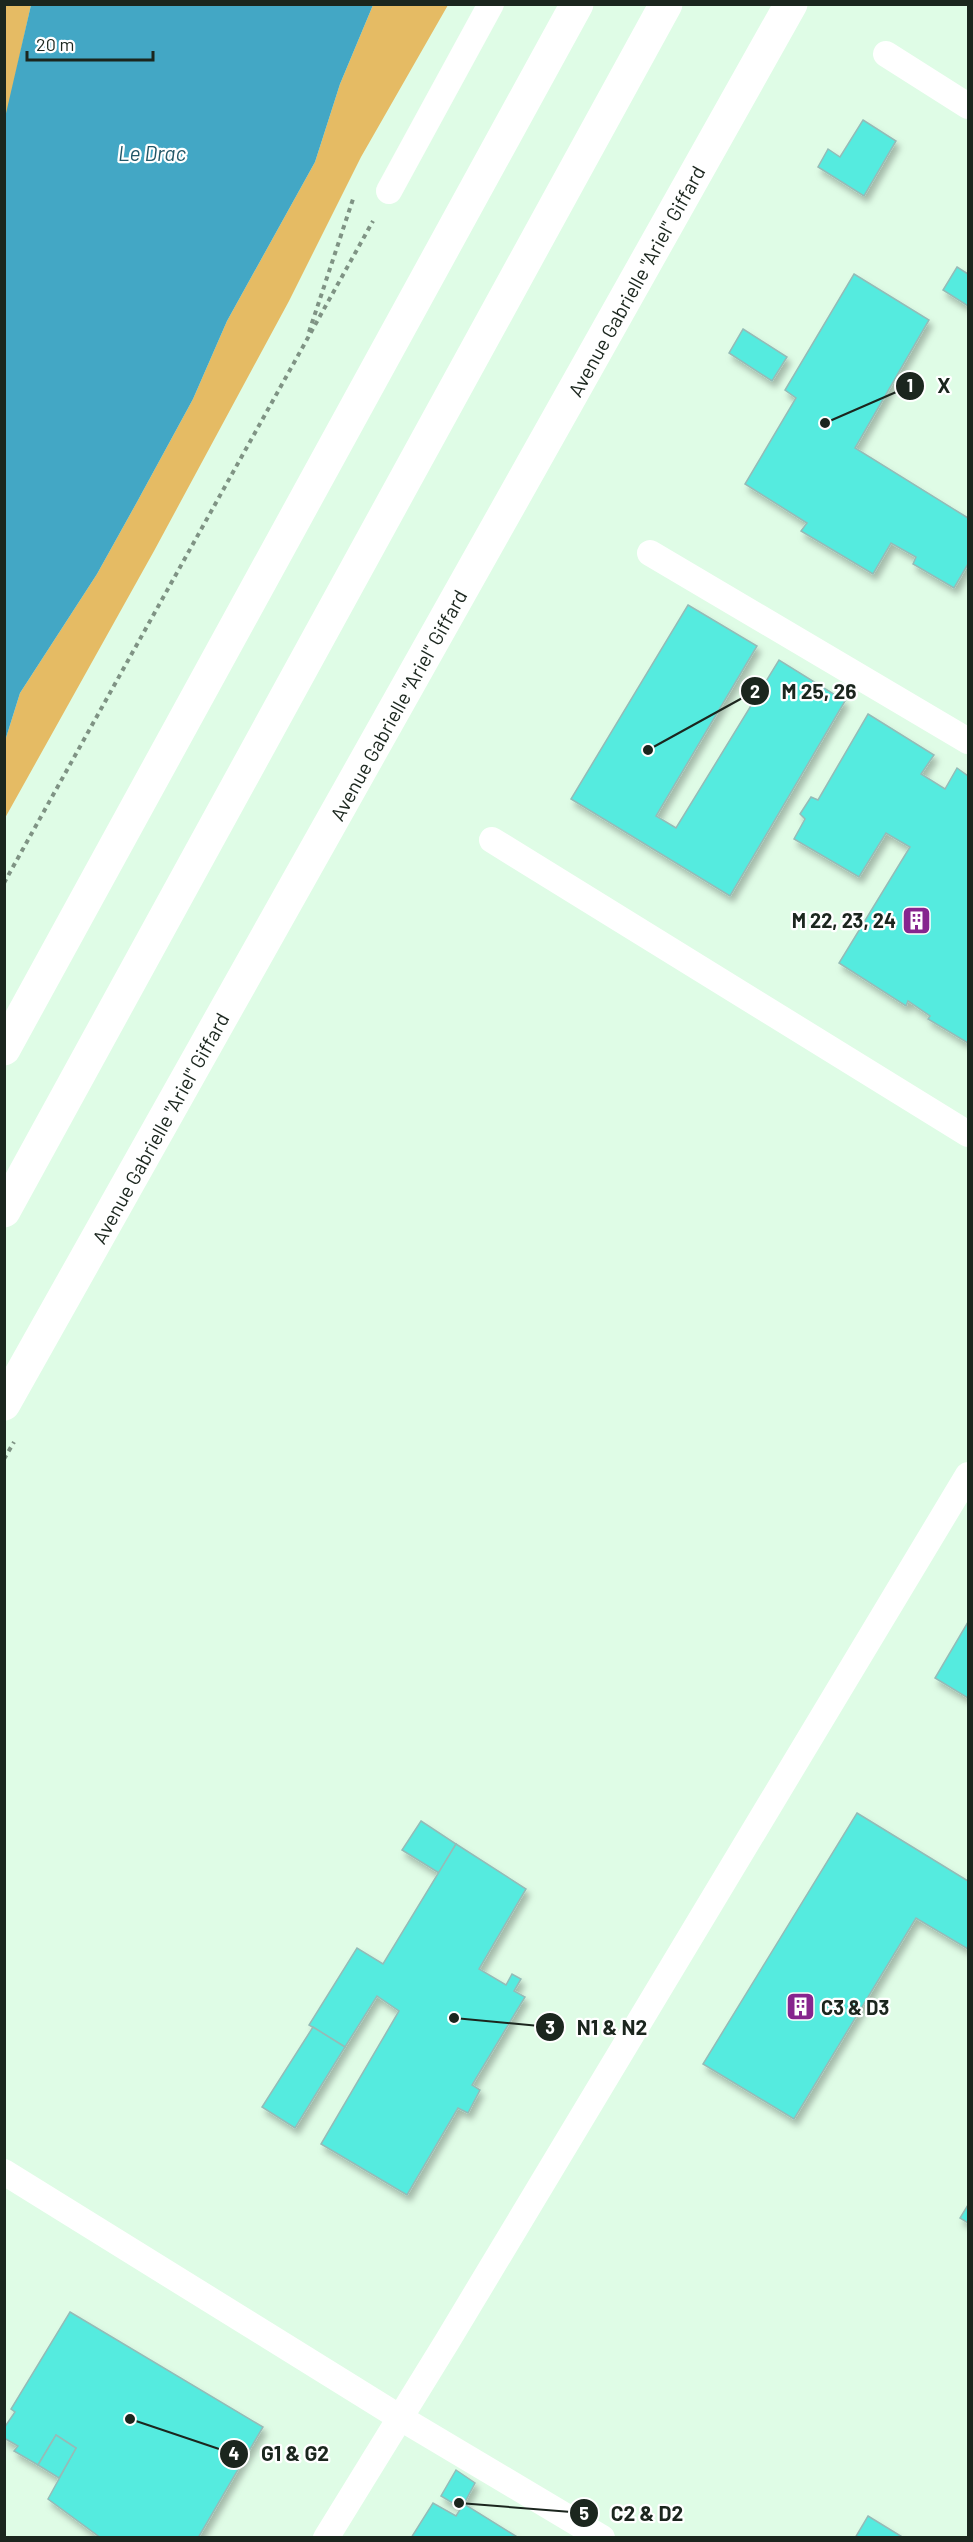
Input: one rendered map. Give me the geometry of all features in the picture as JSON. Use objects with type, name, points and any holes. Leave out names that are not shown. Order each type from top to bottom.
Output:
[{"type":"main road","points":[[4,1049],[577,4]]},
{"type":"main road","points":[[4,1211],[666,4]]},
{"type":"main road","name":"Avenue Gabrielle \"Ariel\" Giffard","points":[[4,1404],[791,4]]},
{"type":"lane","points":[[389,191],[491,4]]},
{"type":"lane","points":[[886,54],[969,106]]},
{"type":"lane","points":[[650,553],[969,741]]},
{"type":"lane","points":[[492,840],[969,1134]]},
{"type":"lane","points":[[326,2538],[966,1485]]},
{"type":"lane","points":[[4,2172],[399,2418],[602,2538]]},
{"type":"path","points":[[4,883],[389,191]]},
{"type":"shaded area","points":[[5,5],[31,5],[5,122]]},
{"type":"shaded area","points":[[373,5],[448,5],[361,157],[289,301],[154,551],[5,818],[5,741],[20,693],[97,574],[193,399],[227,321],[315,162],[340,84]]},
{"type":"water","name":"Le Drac","points":[[31,5],[373,5],[340,84],[315,162],[227,321],[193,399],[97,574],[20,693],[5,741],[4,122]]},
{"type":"building","points":[[863,120],[896,141],[864,196],[818,167],[828,149],[840,157]]},
{"type":"building","points":[[957,267],[968,274],[968,306],[943,290]]},
{"type":"building","points":[[854,274],[929,320],[855,448],[968,518],[968,564],[954,588],[913,564],[916,557],[891,543],[873,574],[801,531],[807,523],[745,484],[796,398],[785,390]]},
{"type":"building","points":[[743,329],[787,357],[772,381],[729,353]]},
{"type":"building","points":[[688,605],[757,646],[656,816],[676,828],[779,660],[845,701],[730,896],[571,799]]},
{"type":"building","name":"M 22, 23, 24","points":[[868,714],[934,755],[921,774],[945,789],[957,768],[968,776],[968,1043],[928,1019],[930,1016],[908,1001],[906,1006],[839,963],[910,847],[886,833],[859,877],[794,839],[805,819],[800,814],[811,797],[818,800]]},
{"type":"building","points":[[968,1622],[968,1698],[935,1678]]},
{"type":"building","name":"C3 & D3","points":[[857,1813],[968,1881],[968,1949],[916,1918],[794,2119],[703,2064]]},
{"type":"building","points":[[421,1821],[456,1844],[439,1873],[402,1850]]},
{"type":"building","points":[[456,1844],[526,1889],[479,1969],[506,1985],[512,1974],[521,1979],[514,1991],[525,1997],[472,2085],[480,2090],[468,2113],[458,2108],[407,2195],[321,2144],[399,2011],[377,1996],[345,2047],[309,2025],[357,1948],[383,1964]]},
{"type":"building","points":[[313,2027],[345,2047],[295,2128],[262,2107]]},
{"type":"building","points":[[968,2205],[968,2223],[960,2218]]},
{"type":"building","points":[[70,2312],[263,2427],[198,2538],[101,2538],[48,2499],[76,2448],[56,2435],[38,2465],[14,2451],[18,2446],[4,2438],[4,2428],[15,2412],[11,2409]]},
{"type":"building","points":[[56,2435],[76,2448],[59,2478],[38,2465]]},
{"type":"building","points":[[456,2470],[475,2483],[464,2504],[519,2538],[411,2538],[433,2503],[456,2516],[461,2508],[441,2496]]},
{"type":"building","points":[[868,2516],[904,2538],[855,2538]]},
{"type":"place","name":"X","points":[[825,423]]},
{"type":"place","name":"M 25, 26","points":[[648,750]]},
{"type":"place","name":"M 22, 23, 24","points":[[917,920]]},
{"type":"place","name":"C3 & D3","points":[[800,2007]]},
{"type":"place","name":"N1 & N2","points":[[454,2018]]},
{"type":"place","name":"G1 & G2","points":[[130,2419]]},
{"type":"place","name":"C2 & D2","points":[[459,2503]]}]
